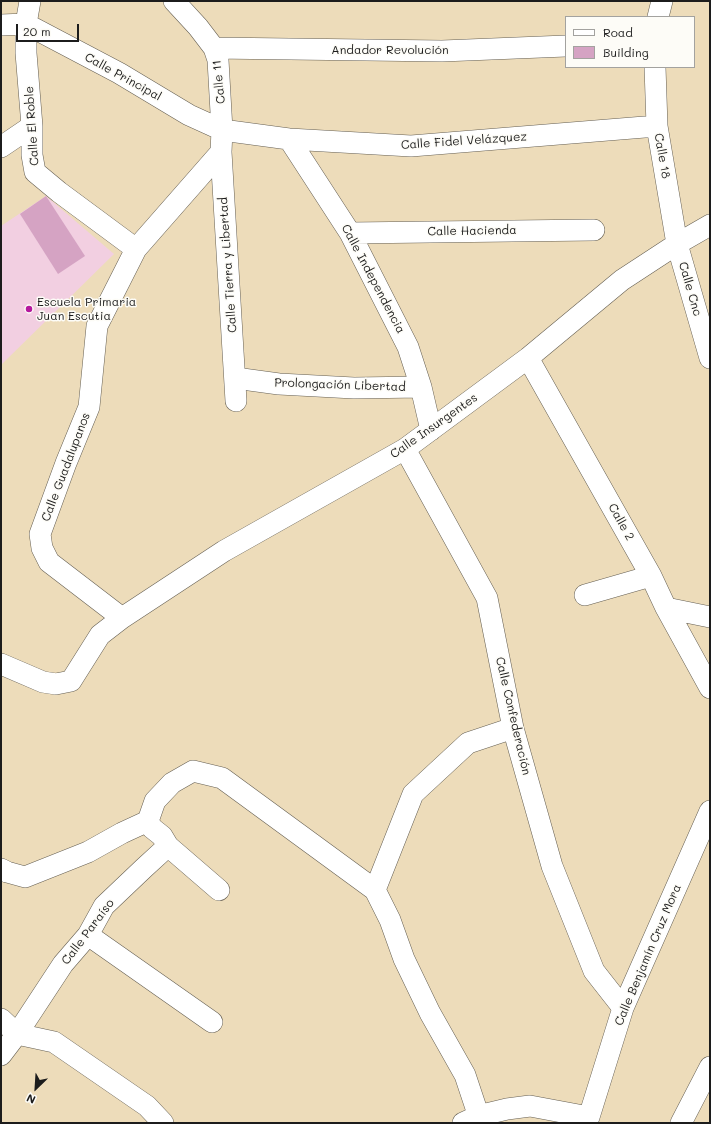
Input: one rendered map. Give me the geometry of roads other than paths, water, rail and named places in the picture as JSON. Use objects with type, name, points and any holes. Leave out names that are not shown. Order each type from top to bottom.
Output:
[{"type":"street","name":"Calle El Roble","points":[[30,1],[26,24],[26,53],[32,126],[32,155],[35,172],[59,192],[136,249]]},
{"type":"street","name":"Calle 11","points":[[174,1],[198,27],[214,48],[218,60],[222,130]]},
{"type":"street","points":[[658,16],[662,1]]},
{"type":"street","points":[[1,25],[26,24]]},
{"type":"street","name":"Calle Principal","points":[[26,24],[119,73],[189,115],[222,130]]},
{"type":"street","name":"Andador Revolución","points":[[214,48],[442,51],[565,46]]},
{"type":"street","name":"Calle 18","points":[[655,68],[657,126],[677,244]]},
{"type":"street","points":[[1,147],[32,126]]},
{"type":"street","name":"Calle Fidel Velázquez","points":[[222,130],[289,139],[411,146],[657,126]]},
{"type":"street","name":"Calle Tierra y Libertad","points":[[222,130],[236,401]]},
{"type":"street","name":"Calle Independencia","points":[[289,139],[350,233],[408,347],[421,387],[431,430]]},
{"type":"street","name":"Calle Guadalupanos","points":[[122,618],[49,562],[42,548],[40,534],[66,463],[89,407],[97,326],[136,249],[222,152]]},
{"type":"street","name":"Calle Insurgentes","points":[[1,664],[43,682],[56,684],[71,681],[100,635],[122,618],[224,551],[404,449],[528,358],[622,280],[677,244],[710,225]]},
{"type":"street","name":"Calle Hacienda","points":[[350,233],[594,230]]},
{"type":"street","name":"Calle Cnc","points":[[677,244],[710,358]]},
{"type":"street","name":"Calle 2","points":[[528,358],[651,576],[666,608],[710,688]]},
{"type":"street","name":"Prolongación Libertad","points":[[235,378],[279,384],[354,388],[421,387]]},
{"type":"street","name":"Calle Confederación","points":[[404,449],[487,598],[513,728],[552,866],[594,971],[624,1008]]},
{"type":"street","points":[[585,595],[651,576]]},
{"type":"street","points":[[666,608],[710,617]]},
{"type":"street","points":[[374,890],[413,794],[468,743],[513,728]]},
{"type":"street","points":[[1,869],[25,877],[88,852],[122,833],[148,821],[155,801],[172,783],[193,771],[222,778],[374,890],[390,920],[404,959],[430,1013],[465,1075],[474,1121]]},
{"type":"street","name":"Calle Benjamín Cruz Mora","points":[[474,1121],[507,1109],[530,1106],[591,1120],[624,1008],[710,811]]},
{"type":"street","points":[[148,821],[152,828],[162,836],[168,846],[219,890]]},
{"type":"street","name":"Calle Paraíso","points":[[1,1055],[17,1034],[63,964],[88,935],[104,906],[168,846]]},
{"type":"street","points":[[88,935],[212,1022]]},
{"type":"street","points":[[1,1019],[17,1034],[54,1042],[147,1106],[163,1123]]},
{"type":"street","points":[[681,1123],[710,1067]]},
{"type":"place","name":"Escuela Primaria Juan Escutia","points":[[29,309]]}]
